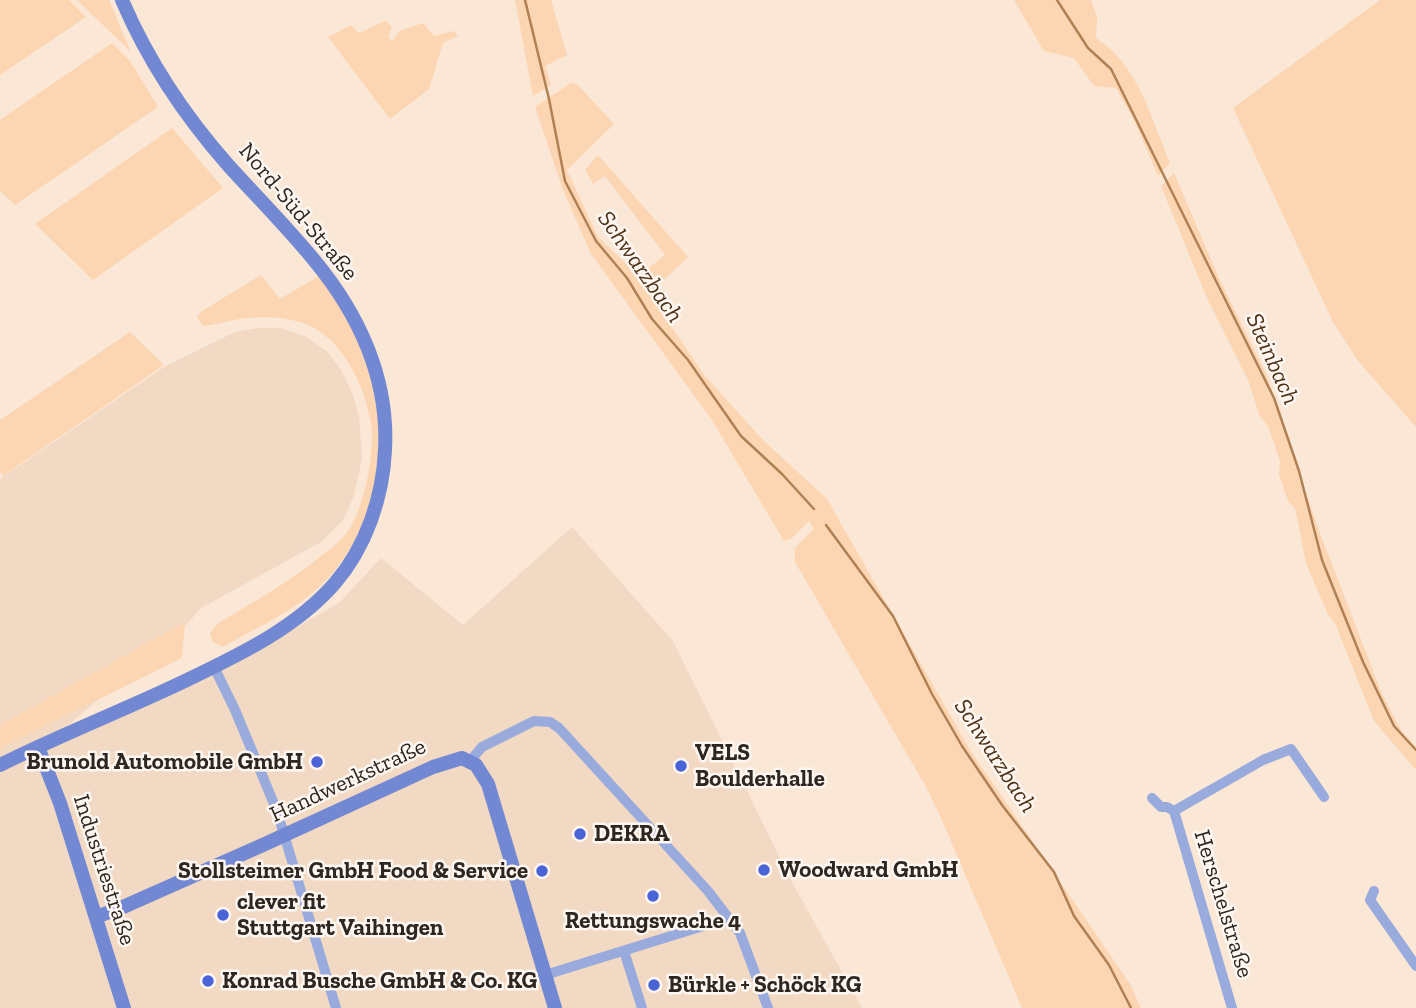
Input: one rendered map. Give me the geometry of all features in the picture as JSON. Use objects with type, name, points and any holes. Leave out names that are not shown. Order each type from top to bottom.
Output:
[{"type":"main road","name":"Nord-Süd-Straße","points":[[0,765],[214,667],[282,629],[322,597],[351,562],[364,536],[381,485],[386,440],[385,414],[374,362],[353,315],[315,261],[185,113],[148,53],[122,0]]},
{"type":"main road","name":"Industriestraße","points":[[38,747],[60,803],[124,1008]]},
{"type":"main road","name":"Handwerkstraße","points":[[96,917],[285,835],[433,766],[456,758],[470,761]]},
{"type":"main road","points":[[470,761],[479,768],[488,784],[555,1008]]},
{"type":"street","points":[[214,667],[268,784],[336,1008]]},
{"type":"street","points":[[470,761],[482,747],[534,721],[550,722],[559,728],[708,891],[729,918],[740,933],[768,1008]]},
{"type":"street","name":"Herschelstraße","points":[[1152,798],[1161,807],[1174,811],[1263,760],[1291,748],[1324,797]]},
{"type":"street","name":"Herschelstraße","points":[[1174,811],[1232,1008]]},
{"type":"street","points":[[1374,891],[1370,900],[1416,966]]},
{"type":"street","points":[[545,975],[729,918]]},
{"type":"street","points":[[624,951],[642,1008]]},
{"type":"shaded area","points":[[0,0],[69,0],[86,17],[0,75]]},
{"type":"shaded area","points":[[77,0],[109,0],[131,52]]},
{"type":"shaded area","points":[[515,0],[551,0],[567,55],[545,66],[551,85],[533,96]]},
{"type":"shaded area","points":[[1014,0],[1091,0],[1097,17],[1096,38],[1111,50],[1133,78],[1150,111],[1170,163],[1158,176],[1134,120],[1116,88],[1094,86],[1074,58],[1044,51]]},
{"type":"shaded area","points":[[1380,0],[1416,0],[1416,427],[1358,361],[1333,322],[1233,108]]},
{"type":"shaded area","points":[[385,21],[392,26],[388,38],[393,41],[399,31],[423,23],[434,36],[454,31],[458,36],[443,43],[429,89],[390,119],[328,37],[351,25],[359,33]]},
{"type":"shaded area","points":[[112,43],[130,61],[158,107],[15,205],[0,191],[0,120]]},
{"type":"shaded area","points":[[571,83],[577,84],[614,124],[567,170],[598,237],[639,276],[665,255],[605,176],[593,184],[585,170],[598,155],[688,257],[649,294],[705,376],[763,440],[827,499],[970,750],[1130,984],[1141,1008],[1022,1008],[925,785],[795,562],[795,548],[814,529],[809,521],[792,538],[784,541],[712,420],[591,254],[563,190],[535,107]]},
{"type":"shaded area","points":[[172,128],[223,188],[93,280],[35,224]]},
{"type":"shaded area","points":[[1174,173],[1218,276],[1267,376],[1318,528],[1382,694],[1402,732],[1416,747],[1416,770],[1374,721],[1335,623],[1328,615],[1306,563],[1295,508],[1288,501],[1279,475],[1280,461],[1268,426],[1259,415],[1249,382],[1207,298],[1161,186]]},
{"type":"shaded area","points":[[261,275],[280,299],[319,276],[345,312],[359,338],[376,391],[382,428],[381,460],[365,518],[347,554],[335,570],[296,605],[223,647],[213,642],[210,633],[217,624],[295,575],[347,532],[360,505],[370,462],[371,424],[363,394],[349,364],[329,339],[303,323],[286,319],[251,318],[203,326],[197,317],[202,311]]},
{"type":"shaded area","points":[[281,328],[305,336],[328,352],[341,370],[353,395],[359,417],[362,458],[354,496],[343,520],[321,542],[201,608],[188,623],[45,745],[279,637],[339,603],[381,558],[463,625],[572,527],[673,641],[793,884],[862,1008],[0,1008],[0,479],[164,367],[235,332]]},
{"type":"shaded area","points":[[130,332],[164,365],[3,476],[0,472],[0,420]]},
{"type":"shaded area","points":[[185,622],[182,658],[0,748],[0,725]]},
{"type":"waterway","name":"Schwarzbach","points":[[525,0],[565,181],[596,241],[627,278],[652,319],[688,360],[741,436],[782,474],[814,509]]},
{"type":"waterway","name":"Steinbach","points":[[1057,0],[1088,48],[1111,69],[1274,398],[1299,471],[1322,560],[1363,662],[1394,726],[1416,750]]},
{"type":"waterway","name":"Schwarzbach","points":[[826,525],[893,616],[932,694],[962,746],[1002,805],[1054,872],[1074,916],[1109,965],[1131,1008]]},
{"type":"place","name":"Brunold Automobile GmbH","points":[[317,762]]},
{"type":"place","name":"VELS Boulderhalle","points":[[681,766]]},
{"type":"place","name":"DEKRA","points":[[580,834]]},
{"type":"place","name":"Woodward GmbH","points":[[764,870]]},
{"type":"place","name":"Stollsteimer GmbH Food & Service","points":[[542,871]]},
{"type":"place","name":"Rettungswache 4","points":[[653,896]]},
{"type":"place","name":"clever fit Stuttgart Vaihingen","points":[[223,915]]},
{"type":"place","name":"Konrad Busche GmbH & Co. KG","points":[[208,981]]},
{"type":"place","name":"Bürkle + Schöck KG","points":[[654,985]]}]
